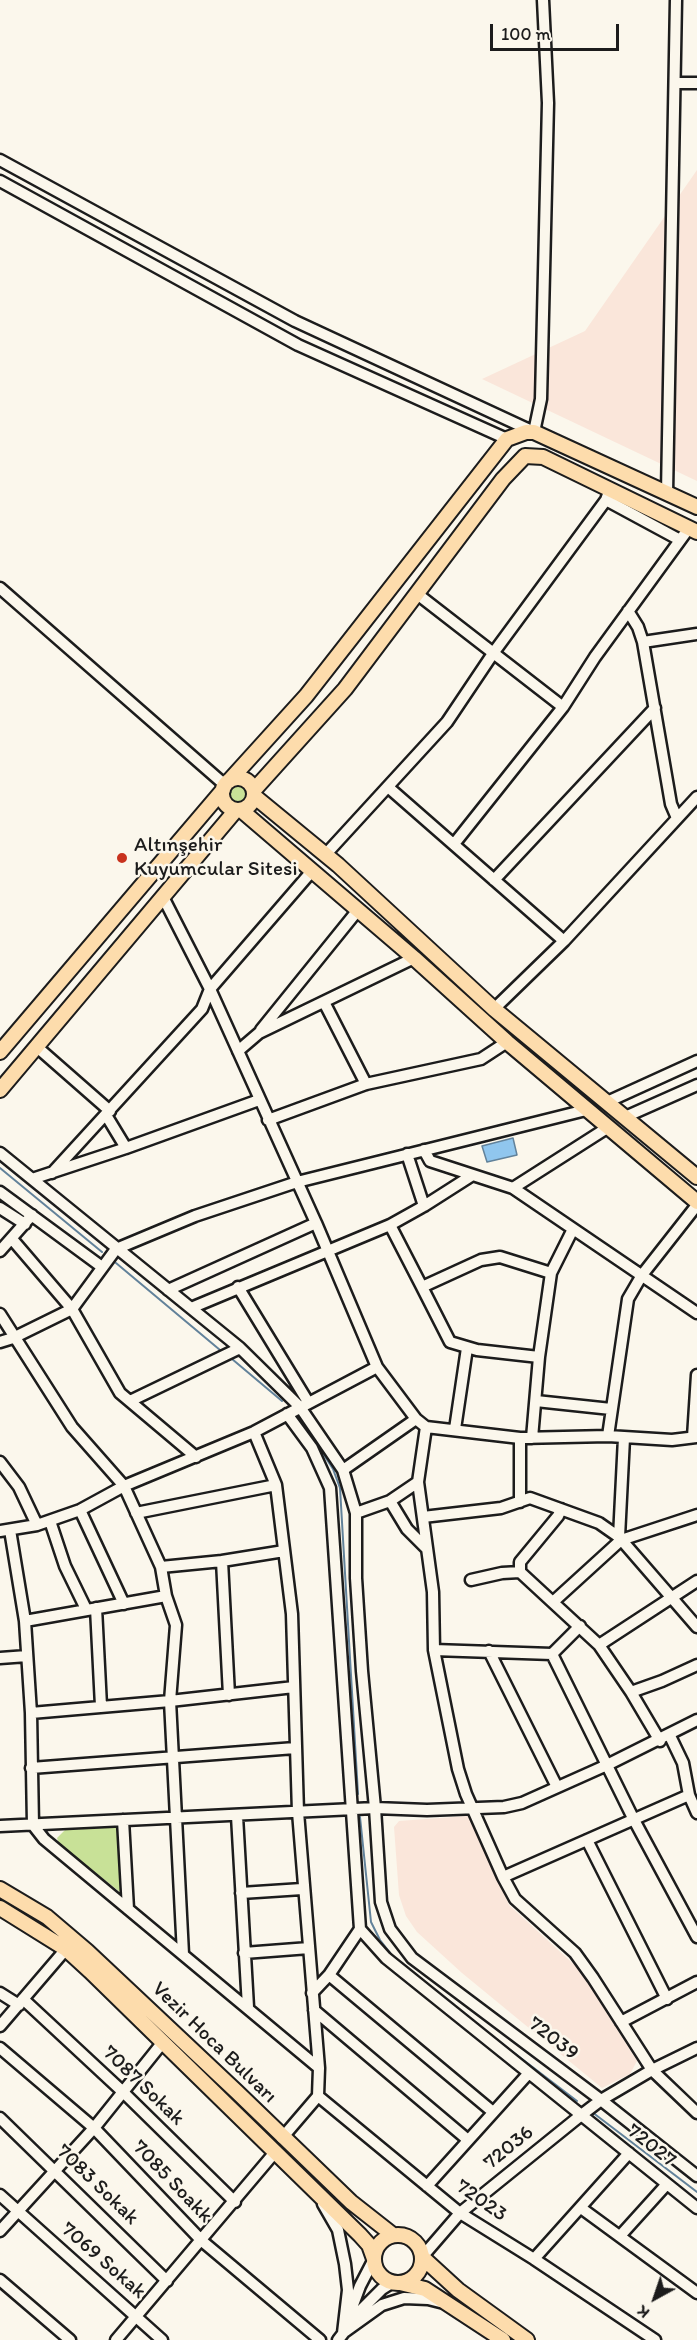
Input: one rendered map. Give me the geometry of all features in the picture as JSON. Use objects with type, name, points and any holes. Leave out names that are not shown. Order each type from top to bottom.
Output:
[{"type":"main road","points":[[0,1052],[226,785],[306,696],[507,439],[526,432],[534,432],[697,507]]},
{"type":"main road","points":[[0,1090],[223,825],[238,810],[250,805],[254,793],[264,779],[345,689],[503,479],[525,456],[543,457],[608,495],[693,530]]},
{"type":"main road","points":[[226,785],[239,778],[244,779],[267,806],[326,854],[494,1009],[697,1177]]},
{"type":"main road","points":[[264,779],[262,797],[267,806]]},
{"type":"main road","points":[[226,785],[226,805],[253,820],[414,957],[507,1042],[697,1203]]},
{"type":"main road","points":[[223,825],[233,818],[253,820]]},
{"type":"main road","name":"Vezir Hoca Bulvarı","points":[[0,1889],[47,1917],[87,1951],[229,2084],[282,2138],[351,2202],[393,2235]]},
{"type":"main road","name":"Vezir Hoca Bulvarı","points":[[0,1908],[66,1949],[314,2189],[369,2245],[374,2259]]},
{"type":"main road","points":[[503,2340],[425,2289],[397,2282],[380,2274],[374,2259],[379,2244],[393,2235],[401,2235],[415,2242],[422,2257],[458,2290],[527,2340]]},
{"type":"main road","points":[[397,2282],[407,2281],[418,2271],[422,2257]]},
{"type":"street","points":[[0,160],[295,321],[534,432],[541,399],[548,103],[543,0]]},
{"type":"street","points":[[667,493],[676,0]]},
{"type":"street","points":[[675,83],[697,83]]},
{"type":"street","points":[[0,181],[298,345],[507,439]]},
{"type":"street","points":[[326,854],[447,722],[494,652],[608,495],[680,540]]},
{"type":"street","points":[[454,844],[563,707],[628,611],[680,540],[693,530]]},
{"type":"street","points":[[0,588],[226,785]]},
{"type":"street","points":[[416,593],[563,707]]},
{"type":"street","points":[[628,611],[638,627],[643,642],[671,804],[677,818]]},
{"type":"street","points":[[643,642],[697,634]]},
{"type":"street","points":[[494,880],[655,708]]},
{"type":"street","points":[[388,787],[564,941]]},
{"type":"street","points":[[494,1009],[564,941],[697,797]]},
{"type":"street","points":[[52,1173],[202,1009],[210,989],[312,871]]},
{"type":"street","points":[[163,897],[210,989],[316,1223],[377,1367],[416,1419],[426,1427],[520,1438],[608,1436],[672,1440],[695,1437],[697,1375]]},
{"type":"street","points":[[237,1051],[259,1033],[358,910]]},
{"type":"street","points":[[259,1033],[414,957]]},
{"type":"street","points":[[324,1002],[366,1084]]},
{"type":"street","points":[[268,1120],[366,1084],[481,1059],[507,1042]]},
{"type":"street","points":[[37,1047],[108,1113],[126,1148]]},
{"type":"street","points":[[607,1102],[697,1061]]},
{"type":"street","points":[[625,1117],[697,1085]]},
{"type":"street","points":[[32,1179],[259,1100]]},
{"type":"street","points":[[0,1342],[72,1309],[116,1249],[195,1216],[297,1182],[586,1110]]},
{"type":"street","points":[[513,1188],[607,1128]]},
{"type":"street","points":[[424,1150],[430,1161],[513,1188],[697,1313]]},
{"type":"street","points":[[0,1153],[240,1348],[304,1404]]},
{"type":"street","points":[[407,1154],[424,1206]]},
{"type":"street","points":[[191,1308],[390,1225],[471,1176]]},
{"type":"street","points":[[0,1192],[28,1220]]},
{"type":"street","points":[[608,1436],[628,1299],[642,1275],[697,1203]]},
{"type":"street","points":[[0,1209],[28,1220],[102,1267]]},
{"type":"street","points":[[0,1251],[28,1220]]},
{"type":"street","points":[[168,1290],[316,1223]]},
{"type":"street","points":[[390,1225],[450,1342],[467,1348],[539,1357]]},
{"type":"street","points":[[532,1438],[539,1357],[551,1273],[573,1229]]},
{"type":"street","points":[[12,1239],[72,1309],[120,1393],[196,1457]]},
{"type":"street","points":[[422,1287],[481,1260],[500,1257],[551,1273]]},
{"type":"street","points":[[238,1287],[304,1404]]},
{"type":"street","points":[[0,1314],[13,1338],[72,1427],[124,1486],[161,1567],[166,1596],[176,1625],[170,1701],[183,1954]]},
{"type":"street","points":[[130,1401],[240,1348]]},
{"type":"street","points":[[454,1429],[467,1348]]},
{"type":"street","points":[[319,2068],[44,1839],[33,1825],[25,1621],[5,1531],[37,1525],[80,1510],[124,1486],[254,1432],[377,1367]]},
{"type":"street","points":[[536,1401],[611,1409]]},
{"type":"street","name":"72039","points":[[304,1404],[343,1470],[356,1513],[356,1578],[362,1671],[381,1902],[390,1929],[412,1958],[695,2171]]},
{"type":"street","points":[[287,1414],[312,1448],[330,1488],[350,1809],[360,1929],[329,1975],[312,1993]]},
{"type":"street","points":[[343,1470],[416,1419]]},
{"type":"street","points":[[426,1427],[418,1482],[434,1592],[434,1650],[458,1768],[473,1809],[515,1899],[575,1953],[652,2070],[697,2113]]},
{"type":"street","points":[[254,1432],[276,1485],[292,1614],[298,1812],[319,2068],[318,2096],[282,2138]]},
{"type":"street","points":[[520,1438],[520,1502]]},
{"type":"street","points":[[620,1538],[624,1438]]},
{"type":"street","points":[[0,1462],[19,1486],[37,1525]]},
{"type":"street","points":[[356,1513],[390,1501],[418,1482]]},
{"type":"street","points":[[136,1513],[276,1485]]},
{"type":"street","points":[[423,1517],[501,1508],[530,1498],[598,1523],[620,1538],[697,1628]]},
{"type":"street","points":[[390,1501],[408,1529],[427,1549]]},
{"type":"street","points":[[520,1572],[520,1562],[558,1516],[561,1509]]},
{"type":"street","points":[[80,1510],[124,1604]]},
{"type":"street","points":[[554,1602],[620,1538],[697,1515]]},
{"type":"street","points":[[50,1521],[65,1566],[91,1609],[101,1706]]},
{"type":"street","points":[[161,1567],[222,1561],[284,1551]]},
{"type":"street","points":[[222,1561],[229,1695]]},
{"type":"street","points":[[471,1580],[502,1573],[520,1572],[599,1645],[683,1763],[697,1813]]},
{"type":"street","points":[[599,1645],[697,1581]]},
{"type":"street","points":[[25,1621],[166,1596]]},
{"type":"street","points":[[434,1650],[552,1654],[580,1626]]},
{"type":"street","points":[[489,1651],[557,1787]]},
{"type":"street","points":[[552,1654],[633,1818],[697,1937]]},
{"type":"street","points":[[0,1658],[27,1656]]},
{"type":"street","points":[[631,1692],[662,1682],[697,1665]]},
{"type":"street","points":[[30,1713],[294,1688]]},
{"type":"street","points":[[0,1826],[350,1809],[473,1809],[513,1805],[607,1765],[697,1720]]},
{"type":"street","points":[[31,1768],[295,1748]]},
{"type":"street","points":[[503,1877],[633,1818],[692,1798]]},
{"type":"street","points":[[237,1816],[248,2007]]},
{"type":"street","points":[[123,1820],[128,1909]]},
{"type":"street","points":[[587,1840],[667,1999]]},
{"type":"street","points":[[241,1893],[302,1889]]},
{"type":"street","name":"72027","points":[[360,1929],[386,1958],[697,2208]]},
{"type":"street","points":[[244,1953],[309,1948]]},
{"type":"street","points":[[0,2026],[66,1949]]},
{"type":"street","points":[[329,1975],[493,2112]]},
{"type":"street","points":[[621,2022],[697,1982]]},
{"type":"street","name":"7087 Sokak","points":[[0,1993],[21,2002],[123,2092],[235,2202]]},
{"type":"street","points":[[314,2010],[468,2140]]},
{"type":"street","points":[[0,2231],[94,2128],[163,2042]]},
{"type":"street","name":"7085 Soakk","points":[[0,2048],[94,2128],[202,2241],[320,2340]]},
{"type":"street","name":"72036","points":[[422,2257],[460,2213],[601,2100],[652,2070],[697,2048]]},
{"type":"street","points":[[427,2186],[528,2074]]},
{"type":"street","name":"72023","points":[[318,2096],[460,2213],[534,2259],[655,2340]]},
{"type":"street","name":"7083 Sokak","points":[[0,2118],[167,2281]]},
{"type":"street","points":[[116,2340],[276,2151]]},
{"type":"street","points":[[534,2259],[629,2153]]},
{"type":"street","points":[[621,2236],[667,2184]]},
{"type":"street","points":[[314,2189],[338,2230],[345,2264],[348,2290],[340,2337]]},
{"type":"street","name":"7069 Sokak","points":[[0,2195],[162,2340]]},
{"type":"street","points":[[581,2208],[697,2293]]},
{"type":"street","points":[[340,2337],[360,2286],[374,2259]]},
{"type":"street","points":[[0,2280],[70,2340]]},
{"type":"street","points":[[340,2337],[381,2289],[397,2282]]},
{"type":"street","points":[[340,2337],[382,2305],[404,2298],[428,2299],[451,2305]]},
{"type":"shaded area","points":[[697,170],[697,481],[482,379],[585,331]]},
{"type":"shaded area","points":[[467,1816],[471,1820],[509,1905],[579,1969],[637,2061],[630,2074],[602,2088],[462,1973],[417,1932],[406,1916],[399,1895],[394,1827],[399,1821]]},
{"type":"green space","points":[[238,783],[246,786],[249,794],[246,802],[238,805],[230,802],[227,794],[230,786]]},
{"type":"green space","points":[[121,1827],[125,1890],[120,1892],[59,1844],[57,1838],[65,1830]]},
{"type":"water","points":[[513,1138],[517,1155],[487,1162],[482,1146]]},
{"type":"waterway","points":[[0,1168],[102,1252]]},
{"type":"waterway","points":[[116,1263],[220,1350]]},
{"type":"waterway","points":[[232,1359],[282,1401]]},
{"type":"waterway","points":[[302,1421],[333,1469],[340,1488],[358,1794]]},
{"type":"waterway","points":[[360,1817],[371,1922],[380,1940],[395,1959]]},
{"type":"waterway","points":[[484,2030],[577,2101]]},
{"type":"waterway","points":[[592,2112],[697,2192]]},
{"type":"place","name":"Altınşehir Kuyumcular Sitesi","points":[[122,858]]}]
